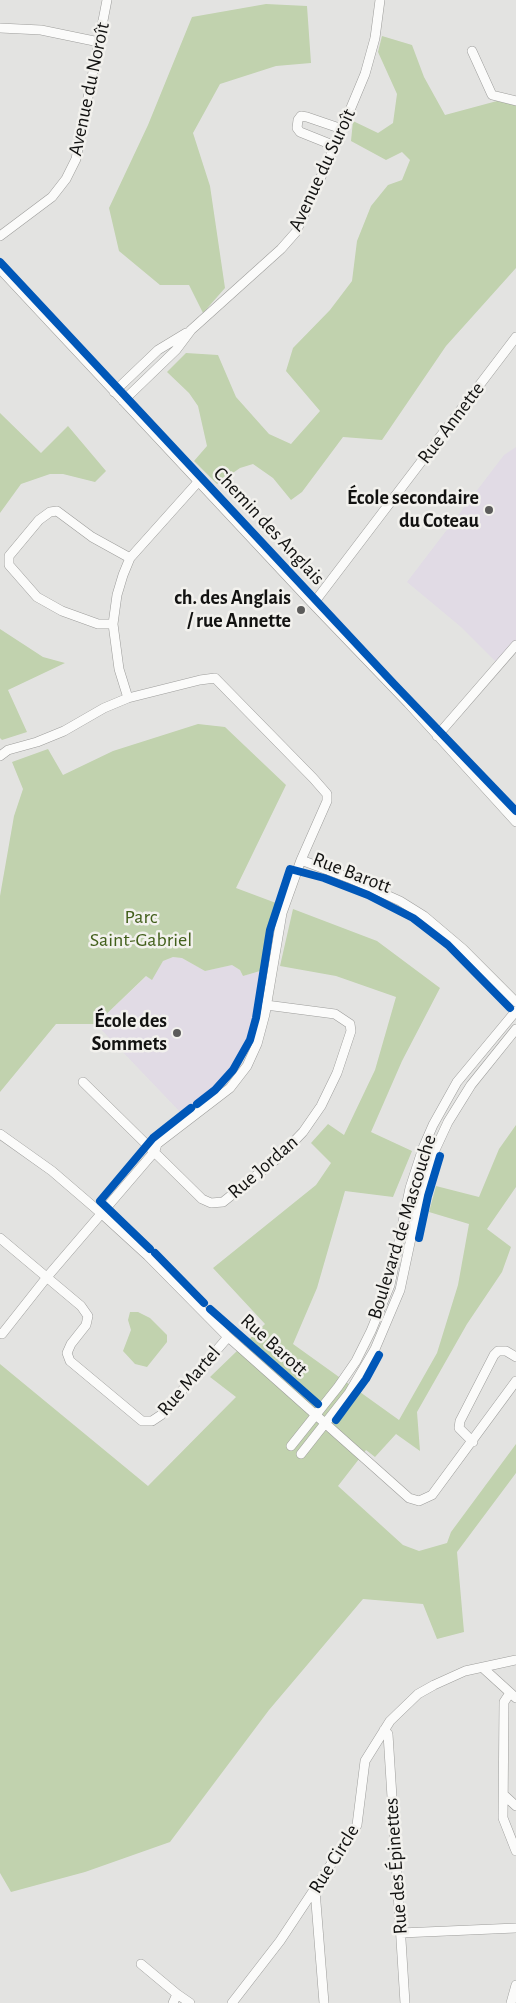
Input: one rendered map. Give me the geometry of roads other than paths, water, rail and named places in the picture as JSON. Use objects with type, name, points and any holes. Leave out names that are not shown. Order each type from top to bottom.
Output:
[{"type":"street","name":"Avenue du Noroît","points":[[0,236],[52,197],[66,179],[76,159],[107,0]]},
{"type":"street","name":"Avenue du Suroît","points":[[114,392],[158,350],[191,330],[281,249],[296,232],[335,146],[364,74],[373,47],[380,0]]},
{"type":"street","points":[[0,28],[42,30],[99,42]]},
{"type":"street","points":[[472,51],[492,95],[516,101]]},
{"type":"street","points":[[335,146],[300,132],[297,128],[298,120],[301,116],[307,116],[342,128]]},
{"type":"street","name":"Chemin des Anglais","points":[[0,269],[516,822]]},
{"type":"street","name":"Avenue du Suroît","points":[[122,401],[176,350],[191,330]]},
{"type":"street","name":"Rue Annette","points":[[312,604],[516,337]]},
{"type":"street","points":[[128,698],[118,660],[113,624],[117,595],[130,558],[198,482]]},
{"type":"street","points":[[113,624],[98,624],[62,611],[37,597],[9,565],[9,556],[39,520],[50,512],[58,511],[92,536],[130,558]]},
{"type":"street","points":[[437,736],[516,645]]},
{"type":"street","points":[[0,756],[8,750],[37,742],[64,730],[104,708],[128,698],[215,678],[223,684],[327,794],[327,801],[322,816],[301,860],[282,913],[266,1005],[257,1044],[240,1076],[217,1099],[162,1140],[155,1151],[47,1277],[2,1334]]},
{"type":"street","name":"Rue Barott","points":[[301,860],[349,878],[400,901],[424,916],[463,949],[516,1002]]},
{"type":"street","name":"Rue Jordan","points":[[155,1151],[202,1199],[211,1203],[223,1202],[278,1158],[303,1132],[321,1106],[337,1073],[351,1031],[350,1024],[335,1014],[266,1005]]},
{"type":"street","name":"Boulevard de Mascouche","points":[[291,1446],[356,1361],[382,1304],[390,1285],[410,1188],[429,1134],[457,1082],[516,1010]]},
{"type":"street","name":"Boulevard de Mascouche","points":[[301,1454],[327,1422],[361,1374],[395,1304],[409,1251],[422,1189],[441,1135],[471,1085],[516,1029]]},
{"type":"street","points":[[83,1082],[155,1151]]},
{"type":"street","name":"Rue Barott","points":[[0,1134],[52,1171],[102,1214],[148,1256],[228,1336],[327,1422],[409,1498],[419,1501],[432,1495],[473,1442],[516,1381]]},
{"type":"street","name":"Rue Martel","points":[[0,1238],[82,1306],[88,1316],[86,1325],[71,1344],[67,1353],[70,1361],[142,1421],[152,1421],[161,1415],[228,1336]]},
{"type":"street","points":[[473,1442],[459,1428],[460,1420],[494,1355],[498,1351],[506,1351],[516,1357]]},
{"type":"street","name":"Rue Circle","points":[[232,2003],[242,1998],[357,1825],[364,1761],[400,1709],[418,1694],[465,1671],[516,1660]]},
{"type":"street","points":[[483,1668],[513,1695],[504,1702],[503,1818],[516,1851]]},
{"type":"street","name":"Rue des Épinettes","points":[[384,1730],[388,1734],[405,2003]]},
{"type":"street","points":[[504,1796],[516,1806]]},
{"type":"street","points":[[315,1890],[324,2003]]},
{"type":"street","points":[[401,1933],[516,1928]]},
{"type":"street","points":[[141,1964],[190,2003]]},
{"type":"street","points":[[511,2003],[516,1985]]},
{"type":"street","points":[[173,2003],[177,1994]]},
{"type":"place","name":"École secondaire du Coteau","points":[[489,510]]},
{"type":"place","name":"ch. des Anglais / rue Annette","points":[[301,610]]},
{"type":"place","name":"École des Sommets","points":[[177,1033]]},
{"type":"park label","name":"Parc Saint-Gabriel","points":[[141,928]]}]
